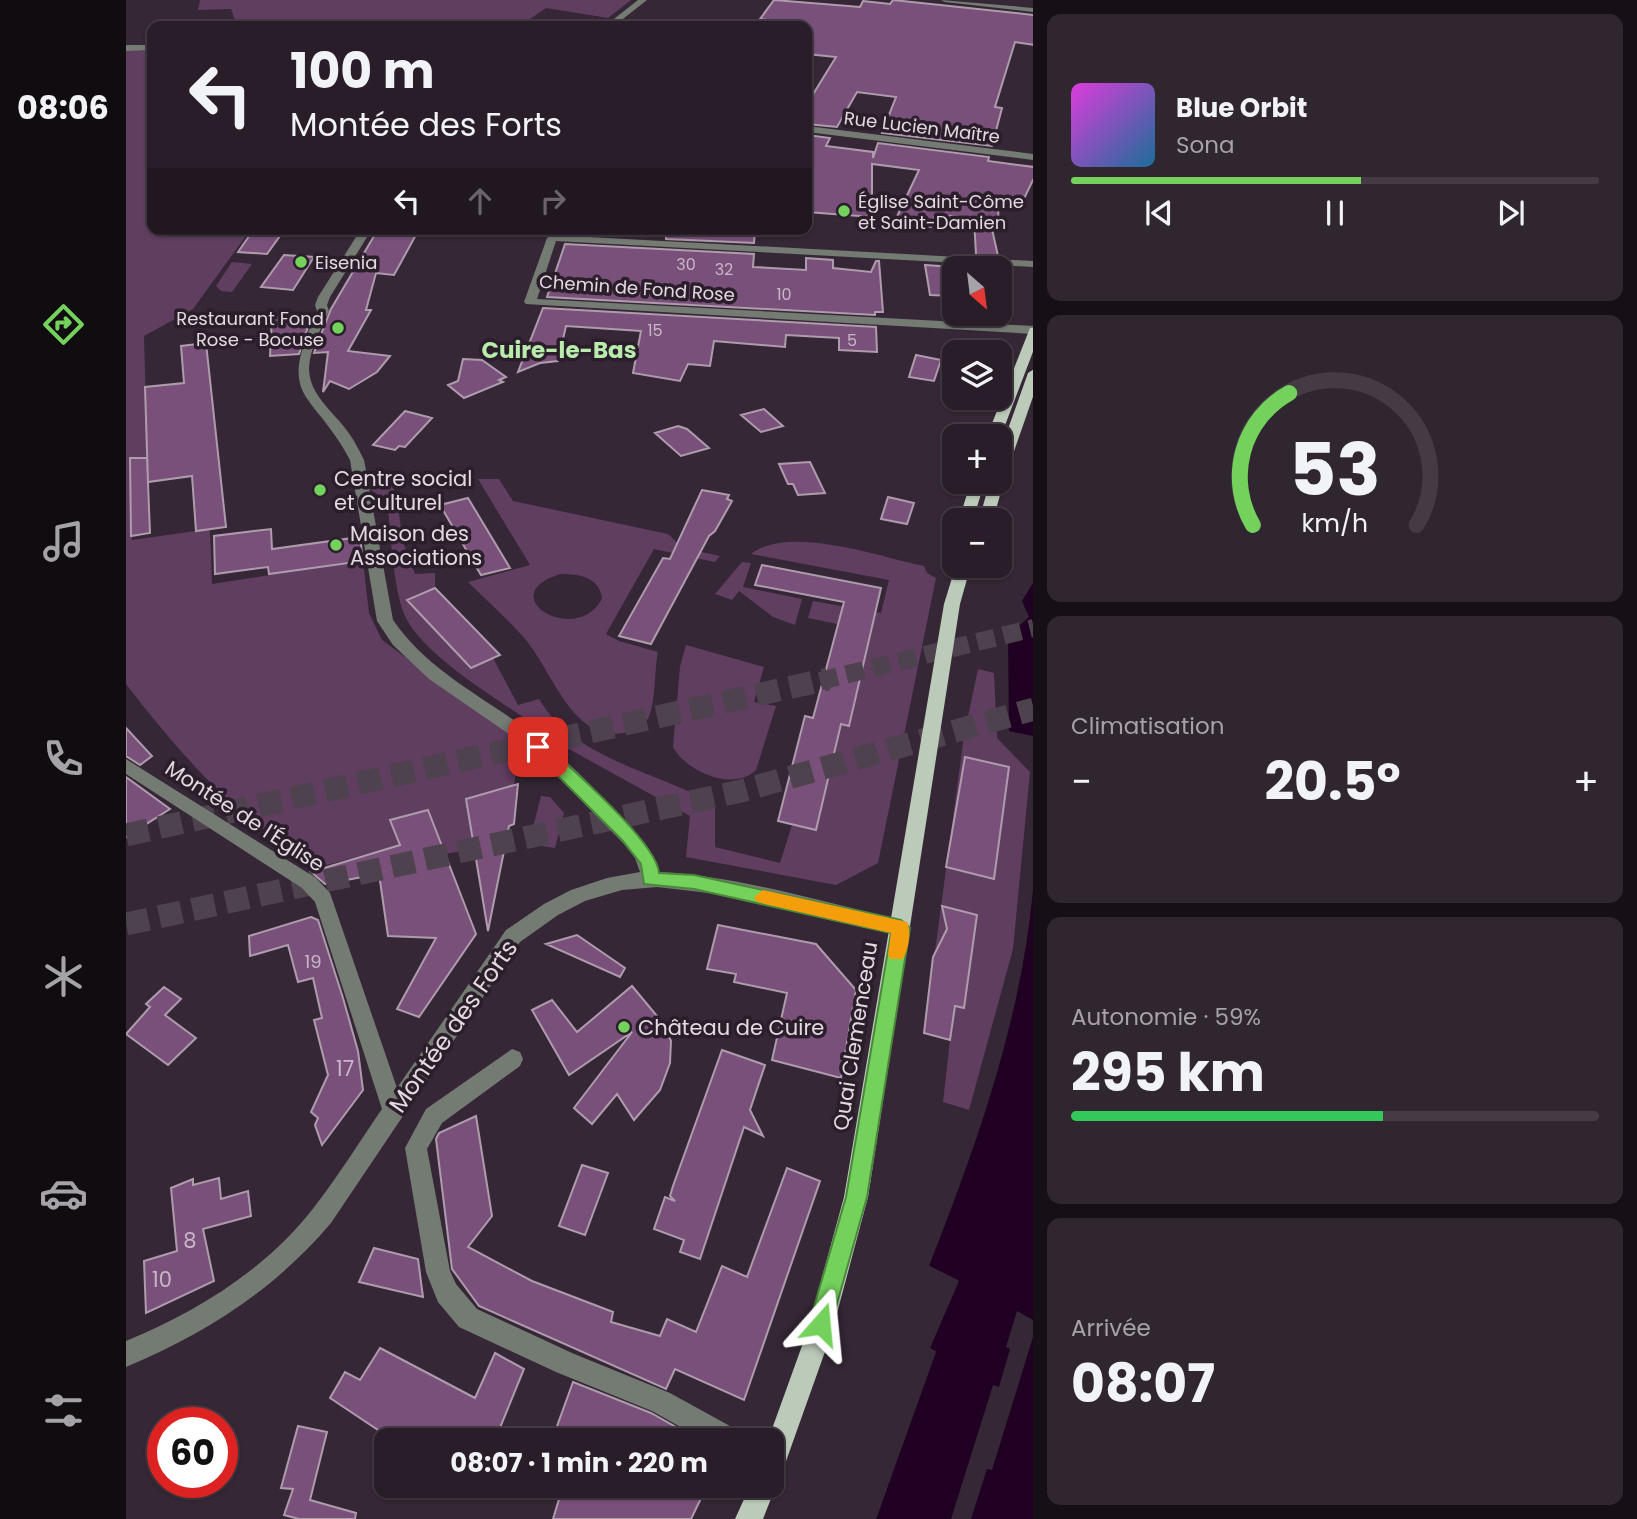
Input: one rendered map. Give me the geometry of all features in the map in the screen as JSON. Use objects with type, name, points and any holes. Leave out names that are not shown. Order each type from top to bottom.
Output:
[{"type":"main road","points":[[1027,390],[1012,387],[1033,330]]},
{"type":"main road","points":[[1012,433],[1033,373]]},
{"type":"main road","points":[[1012,408],[1020,410]]},
{"type":"main road","name":"Quai Clemenceau","points":[[784,1435],[847,1238],[859,1186],[952,604],[959,578]]},
{"type":"main road","points":[[749,1519],[758,1498]]},
{"type":"street","points":[[616,21],[643,0]]},
{"type":"street","points":[[945,0],[1033,10]]},
{"type":"street","points":[[126,48],[147,48]]},
{"type":"street","name":"Rue Lucien Maître","points":[[812,130],[1033,157]]},
{"type":"street","points":[[363,235],[321,305],[323,311],[303,358],[305,390],[345,436],[357,460],[385,621],[393,636],[424,665],[538,747],[628,836],[649,862],[650,879]]},
{"type":"street","name":"Chemin de Fond Rose","points":[[1033,264],[552,238],[530,302],[1033,330]]},
{"type":"street","name":"Montée de l'Église","points":[[126,765],[309,883],[323,898],[394,1111]]},
{"type":"street","name":"Montée des Forts","points":[[126,1354],[229,1302],[267,1275],[323,1215],[513,936],[541,913],[562,902],[623,881],[650,879],[694,882],[901,928]]},
{"type":"street","points":[[512,1059],[434,1116],[416,1148],[438,1272],[447,1293],[468,1318],[565,1363],[661,1402],[708,1428]]},
{"type":"shaded area","points":[[200,0],[631,0],[608,18],[546,8],[527,21],[235,21],[231,9],[198,10]]},
{"type":"shaded area","points":[[126,49],[147,50],[147,235],[247,235],[193,309],[144,336],[148,482],[131,485],[132,540],[210,529],[212,584],[363,561],[369,613],[382,640],[521,742],[514,785],[473,837],[472,849],[445,854],[428,810],[390,820],[404,856],[388,860],[384,849],[327,865],[287,844],[245,815],[174,743],[126,684]]},
{"type":"shaded area","points":[[232,262],[252,264],[232,292],[221,291],[216,286]]},
{"type":"shaded area","points":[[478,479],[499,479],[513,501],[668,534],[683,548],[720,556],[715,562],[654,549],[606,634],[619,641],[658,652],[652,706],[647,720],[640,727],[624,733],[606,733],[590,726],[565,701],[525,639],[468,582],[530,565]],"holes":[[[560,574],[587,578],[597,586],[602,599],[590,613],[575,618],[559,618],[545,613],[536,604],[534,594],[541,583]]]},
{"type":"shaded area","points":[[390,484],[396,493],[403,542],[415,574],[435,573],[435,588],[407,600],[471,668],[493,658],[518,705],[539,699],[555,720],[574,737],[596,751],[715,805],[715,847],[780,863],[792,825],[816,830],[841,724],[849,725],[869,640],[842,625],[808,618],[813,601],[881,613],[889,580],[751,554],[768,546],[788,542],[811,542],[860,550],[924,566],[927,573],[936,578],[878,863],[836,885],[686,857],[690,816],[549,738],[551,736],[450,666],[416,634],[406,618],[398,593],[387,501],[371,490],[370,485]]},
{"type":"shaded area","points":[[742,562],[751,563],[743,587],[802,599],[795,625],[773,617],[739,591],[732,600],[715,594]]},
{"type":"shaded area","points":[[1033,583],[1033,736],[1009,731],[1008,636],[1029,617],[1022,601]]},
{"type":"shaded area","points":[[686,645],[764,667],[754,702],[776,706],[756,770],[747,776],[723,779],[711,776],[688,764],[673,747],[680,667]]},
{"type":"shaded area","points":[[978,669],[994,673],[997,738],[1030,772],[1013,949],[969,1110],[943,1102],[950,1040],[924,1033],[964,736]]},
{"type":"shaded area","points":[[541,796],[550,797],[564,813],[555,848],[535,845],[530,839]]},
{"type":"shaded area","points":[[1033,890],[1033,1519],[876,1519],[936,1352],[930,1348],[958,1280],[929,1266],[980,1128],[1007,1034],[1027,939]]},
{"type":"pier","points":[[926,1264],[959,1281],[930,1348],[936,1351],[876,1519],[873,1519],[931,1353],[927,1347],[954,1282],[928,1269]]},
{"type":"pier","points":[[1017,1311],[1033,1320],[1033,1337],[992,1470],[987,1469],[971,1519],[951,1519],[993,1385],[999,1387],[1010,1349],[1006,1347]]},
{"type":"building","points":[[774,0],[860,7],[863,1],[890,4],[893,0],[1033,15],[1033,45],[1015,42],[995,107],[1002,108],[992,146],[882,133],[896,97],[857,92],[837,127],[812,124],[812,96],[836,57],[812,55],[812,21],[760,19]]},
{"type":"building","points":[[812,136],[830,138],[826,146],[873,152],[873,158],[878,143],[989,157],[988,161],[1033,167],[1033,180],[1019,209],[998,207],[999,228],[992,229],[998,256],[976,255],[974,218],[939,215],[934,217],[931,227],[894,223],[919,170],[872,164],[872,217],[812,212]]},
{"type":"building","points":[[250,235],[281,235],[267,254],[238,252]]},
{"type":"building","points":[[375,235],[416,235],[394,275],[376,273],[366,310],[371,310],[348,351],[390,356],[377,372],[349,389],[330,381],[323,392],[328,352],[314,353],[331,309]]},
{"type":"building","points":[[666,235],[755,235],[754,243],[666,239]]},
{"type":"building","points":[[565,244],[754,254],[753,267],[806,270],[806,258],[833,260],[833,268],[871,272],[876,261],[879,261],[883,312],[875,312],[875,315],[547,297]]},
{"type":"building","points":[[284,255],[314,257],[293,290],[261,287]]},
{"type":"building","points":[[925,265],[942,266],[942,296],[930,295]]},
{"type":"building","points":[[543,308],[876,327],[877,352],[839,350],[839,338],[786,335],[785,347],[714,341],[710,366],[688,364],[680,381],[633,373],[641,331],[566,326],[558,361],[540,363],[518,372]]},
{"type":"building","points":[[272,317],[311,318],[299,354],[270,356]]},
{"type":"building","points":[[206,343],[226,527],[196,531],[192,476],[148,482],[145,387],[184,383],[181,346]]},
{"type":"building","points":[[916,355],[941,360],[934,381],[909,377]]},
{"type":"building","points":[[463,359],[482,360],[506,377],[499,380],[503,382],[464,398],[448,385],[458,381]]},
{"type":"building","points":[[764,409],[783,426],[761,432],[741,415]]},
{"type":"building","points":[[405,411],[432,418],[405,447],[399,446],[395,450],[373,445]]},
{"type":"building","points":[[678,426],[687,429],[709,448],[681,456],[655,433]]},
{"type":"building","points":[[130,458],[147,458],[150,533],[131,536]]},
{"type":"building","points":[[810,462],[825,493],[798,495],[793,484],[788,484],[779,464]]},
{"type":"building","points":[[702,490],[729,495],[727,499],[732,501],[715,531],[709,536],[651,644],[619,636],[663,558],[670,559]]},
{"type":"building","points":[[888,497],[914,503],[907,524],[881,519]]},
{"type":"building","points":[[468,498],[510,568],[481,575],[440,505]]},
{"type":"building","points":[[271,529],[272,549],[360,537],[363,561],[269,574],[268,567],[215,574],[214,536]]},
{"type":"building","points":[[762,565],[881,588],[849,726],[841,724],[816,830],[778,821],[805,716],[813,718],[844,602],[755,585]]},
{"type":"building","points":[[435,588],[500,655],[471,668],[407,600]]},
{"type":"building","points":[[126,728],[152,756],[140,765],[126,756]]},
{"type":"building","points":[[965,757],[1009,767],[994,879],[946,867]]},
{"type":"building","points":[[126,777],[170,809],[126,837]]},
{"type":"building","points":[[518,784],[514,824],[509,826],[488,931],[466,799]]},
{"type":"building","points":[[428,810],[476,934],[419,1017],[397,1009],[436,938],[388,936],[379,874],[325,884],[311,872],[400,845],[390,820]]},
{"type":"building","points":[[942,906],[977,915],[964,1008],[955,1006],[950,1040],[924,1033],[933,957],[947,929]]},
{"type":"building","points":[[311,917],[318,920],[343,998],[358,1051],[363,1090],[322,1145],[315,1125],[318,1118],[311,1112],[328,1075],[314,1020],[322,1018],[313,978],[298,982],[288,945],[250,956],[249,936]]},
{"type":"building","points":[[718,925],[816,944],[856,990],[841,1078],[772,1060],[787,993],[734,982],[736,974],[707,969]]},
{"type":"building","points":[[577,935],[625,968],[620,977],[546,944]]},
{"type":"building","name":"Château de Cuire","points":[[632,986],[662,1022],[671,1041],[670,1063],[660,1090],[634,1120],[617,1094],[592,1124],[574,1108],[632,1032],[569,1075],[532,1010],[552,1000],[577,1032]]},
{"type":"building","points":[[164,987],[181,999],[165,1015],[196,1038],[168,1065],[126,1034],[150,1007],[146,1004]]},
{"type":"building","points":[[722,1050],[765,1065],[750,1110],[763,1136],[744,1127],[700,1259],[680,1252],[684,1240],[654,1229],[665,1197],[675,1201],[670,1196],[673,1186]]},
{"type":"building","points":[[476,1116],[492,1216],[468,1247],[532,1281],[613,1312],[611,1322],[660,1336],[667,1319],[696,1332],[722,1266],[747,1277],[787,1168],[820,1181],[744,1400],[675,1369],[666,1389],[479,1306],[452,1269],[436,1139],[439,1133]]},
{"type":"building","points":[[582,1165],[608,1173],[585,1235],[559,1226]]},
{"type":"building","points":[[219,1178],[221,1199],[248,1191],[251,1216],[203,1229],[214,1281],[146,1313],[144,1261],[177,1251],[171,1188],[193,1179],[193,1185]]},
{"type":"building","points":[[374,1248],[418,1259],[423,1297],[359,1282]]},
{"type":"building","points":[[380,1348],[475,1398],[495,1353],[524,1369],[500,1428],[375,1428],[330,1398],[345,1372],[360,1380]]},
{"type":"building","points":[[573,1382],[651,1413],[678,1428],[556,1428]]},
{"type":"building","points":[[298,1426],[327,1432],[310,1500],[356,1513],[355,1519],[299,1519],[284,1515],[293,1489],[281,1488]]},
{"type":"building","points":[[559,1498],[701,1498],[691,1519],[553,1519]]},
{"type":"tunnel","points":[[820,681],[1033,628]]},
{"type":"tunnel","points":[[126,835],[828,679]]},
{"type":"tunnel","points":[[126,924],[741,791],[1033,709]]},
{"type":"slow traffic","points":[[763,897],[901,928],[897,954]]},
{"type":"place","name":"Église Saint-Côme et Saint-Damien","points":[[844,211]]},
{"type":"place","name":"Eisenia","points":[[301,262]]},
{"type":"place","name":"Restaurant Fond Rose - Bocuse","points":[[338,328]]},
{"type":"place","name":"Centre social et Culturel","points":[[320,490]]},
{"type":"place","name":"Maison des Associations","points":[[336,545]]},
{"type":"place","name":"Château de Cuire","points":[[624,1027]]},
{"type":"district","name":"Cuire-le-Bas","points":[[559,350]]},
{"type":"route","points":[[538,747],[586,791],[628,836],[649,862],[650,879],[694,882],[901,928],[856,1197],[847,1238],[821,1324]]}]
